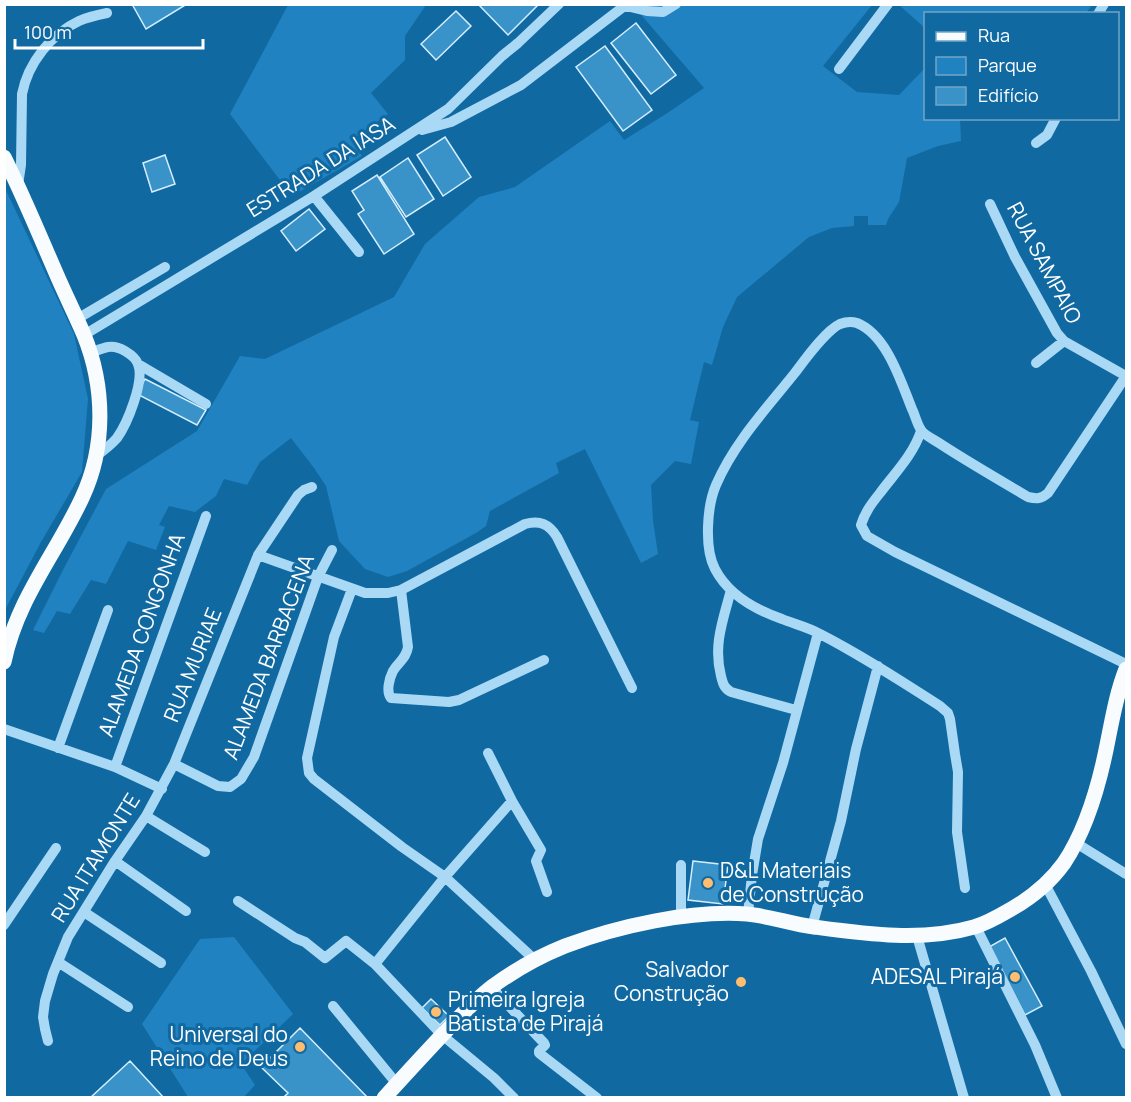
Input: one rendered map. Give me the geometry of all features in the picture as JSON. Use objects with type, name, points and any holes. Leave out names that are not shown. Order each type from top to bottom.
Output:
[{"type":"main road","points":[[4,157],[84,335],[97,378],[100,401],[96,456],[89,479],[82,498],[21,610],[4,662]]},
{"type":"main road","points":[[384,1098],[465,1011],[491,987],[512,972],[535,960],[587,939],[639,925],[711,914],[748,914],[812,927],[917,936],[976,927],[1015,907],[1045,884],[1062,865],[1076,843],[1095,793],[1120,684],[1126,669]]},
{"type":"street","name":"ESTRADA DA IASA","points":[[84,335],[315,196],[448,109],[559,4]]},
{"type":"street","points":[[413,132],[451,122],[521,85],[627,5],[647,11],[663,12],[676,4]]},
{"type":"street","points":[[839,69],[888,4]]},
{"type":"street","points":[[18,186],[21,165],[22,94],[29,71],[35,60],[67,28],[92,16],[107,13]]},
{"type":"street","points":[[1036,143],[1047,135],[1055,120]]},
{"type":"street","points":[[315,196],[359,252]]},
{"type":"street","name":"RUA SAMPAIO","points":[[990,204],[1015,257],[1057,333],[1064,341],[1126,376]]},
{"type":"street","points":[[76,319],[165,267]]},
{"type":"street","points":[[964,888],[957,832],[958,772],[948,713],[878,666],[818,633],[747,603],[731,590],[712,562],[708,531],[709,508],[715,486],[727,462],[749,429],[813,349],[833,329],[849,321],[865,328],[874,336],[890,359],[921,431],[1028,497],[1041,498],[1048,493],[1126,376]]},
{"type":"street","points":[[1036,363],[1064,341]]},
{"type":"street","points":[[90,353],[114,347],[135,359],[140,372],[138,387],[127,420],[116,439],[96,456]]},
{"type":"street","points":[[138,364],[206,404]]},
{"type":"street","points":[[921,431],[909,456],[863,517],[861,525],[867,536],[895,552],[1126,664]]},
{"type":"street","name":"RUA MURIAE","points":[[162,789],[258,555],[298,495],[303,490],[312,487]]},
{"type":"street","name":"ALAMEDA CONGONHA","points":[[115,767],[206,516]]},
{"type":"street","points":[[258,555],[365,593],[388,593],[401,590],[525,524],[534,522],[549,525],[632,688]]},
{"type":"street","name":"ALAMEDA BARBACENA","points":[[174,764],[218,786],[230,787],[241,779],[254,757],[318,577],[332,550]]},
{"type":"street","points":[[352,589],[334,638],[307,758],[309,773],[402,847],[445,877],[535,960]]},
{"type":"street","points":[[401,590],[408,647],[404,660],[392,673],[388,691],[388,696],[391,698],[449,702],[459,700],[544,660]]},
{"type":"street","points":[[731,590],[719,634],[718,663],[724,687],[731,692],[796,710]]},
{"type":"street","points":[[58,748],[108,610]]},
{"type":"street","points":[[748,914],[758,839],[783,763],[818,633]]},
{"type":"street","points":[[812,927],[841,821],[856,749],[878,666]]},
{"type":"street","name":"RUA ITAMONTE","points":[[4,729],[115,767],[162,789],[68,938],[45,1001],[43,1017],[48,1041]]},
{"type":"street","points":[[488,753],[512,801],[541,850],[536,861],[547,892]]},
{"type":"street","points":[[375,964],[445,877],[512,801]]},
{"type":"street","points":[[146,816],[205,852]]},
{"type":"street","points":[[1076,843],[1126,874]]},
{"type":"street","points":[[4,925],[56,848]]},
{"type":"street","points":[[115,861],[186,911]]},
{"type":"street","points":[[681,865],[681,917]]},
{"type":"street","points":[[1045,884],[1126,1044]]},
{"type":"street","points":[[238,900],[295,938],[305,942],[325,958],[346,941],[375,964],[442,1035],[494,1078],[514,1098]]},
{"type":"street","points":[[84,912],[161,963]]},
{"type":"street","points":[[976,927],[1035,1045],[1057,1098]]},
{"type":"street","points":[[917,936],[964,1098]]},
{"type":"street","points":[[58,962],[128,1007]]},
{"type":"street","points":[[491,987],[544,1042],[545,1045],[539,1053],[597,1098]]},
{"type":"street","points":[[333,1006],[397,1084]]},
{"type":"green space","points":[[288,5],[426,5],[405,36],[405,60],[371,93],[388,114],[352,140],[362,156],[292,196],[230,114]]},
{"type":"green space","points":[[642,5],[872,5],[823,66],[857,92],[899,95],[924,69],[924,120],[960,120],[961,141],[938,146],[907,158],[899,202],[886,225],[868,225],[868,216],[854,216],[854,226],[832,228],[809,237],[737,297],[723,327],[712,365],[704,362],[690,420],[699,422],[691,464],[675,461],[651,485],[658,554],[641,563],[585,449],[556,463],[559,473],[490,511],[486,526],[476,533],[407,571],[388,577],[365,569],[339,541],[326,486],[291,438],[260,462],[247,485],[224,479],[216,496],[195,512],[169,506],[159,525],[165,527],[156,550],[128,541],[106,584],[91,580],[70,614],[57,611],[44,633],[33,630],[106,489],[197,431],[240,356],[265,359],[394,297],[425,244],[479,197],[515,187],[610,121],[624,140],[704,88],[637,10]]},
{"type":"green space","points":[[899,5],[1092,5],[1087,12],[924,12],[924,27]]},
{"type":"green space","points":[[4,186],[74,334],[88,399],[82,472],[5,610]]},
{"type":"green space","points":[[234,937],[293,1014],[241,1064],[255,1085],[244,1097],[188,1097],[142,1024],[200,939]]},
{"type":"building","points":[[132,4],[187,4],[146,29]]},
{"type":"building","points":[[478,4],[539,4],[508,35]]},
{"type":"building","points":[[456,11],[471,26],[436,60],[421,44]]},
{"type":"building","points":[[636,23],[676,75],[651,94],[611,43]]},
{"type":"building","points":[[605,46],[652,110],[623,131],[576,67]]},
{"type":"building","points":[[445,137],[471,177],[443,196],[417,155]]},
{"type":"building","points":[[165,155],[175,184],[152,192],[143,163]]},
{"type":"building","points":[[408,158],[434,199],[406,217],[380,177]]},
{"type":"building","points":[[377,175],[414,234],[384,254],[358,214],[364,210],[352,191]]},
{"type":"building","points":[[309,209],[325,229],[296,251],[281,231]]},
{"type":"building","points":[[145,379],[206,410],[197,425],[137,394]]},
{"type":"building","name":"D&L Materiais de Construção","points":[[693,861],[728,865],[723,904],[688,900]]},
{"type":"building","name":"ADESAL Pirajá","points":[[1005,938],[1042,1006],[1025,1015],[989,947]]},
{"type":"building","name":"Primeira Igreja Batista de Pirajá","points":[[431,999],[449,1016],[440,1025],[422,1008]]},
{"type":"building","name":"Universal do Reino de Deus","points":[[300,1028],[368,1098],[283,1098],[288,1093],[261,1067]]},
{"type":"building","points":[[130,1061],[164,1098],[90,1098]]},
{"type":"place","name":"D&L Materiais de Construção","points":[[708,883]]},
{"type":"place","name":"ADESAL Pirajá","points":[[1015,977]]},
{"type":"place","name":"Salvador Construção","points":[[741,982]]},
{"type":"place","name":"Primeira Igreja Batista de Pirajá","points":[[436,1012]]},
{"type":"place","name":"Universal do Reino de Deus","points":[[300,1047]]}]
